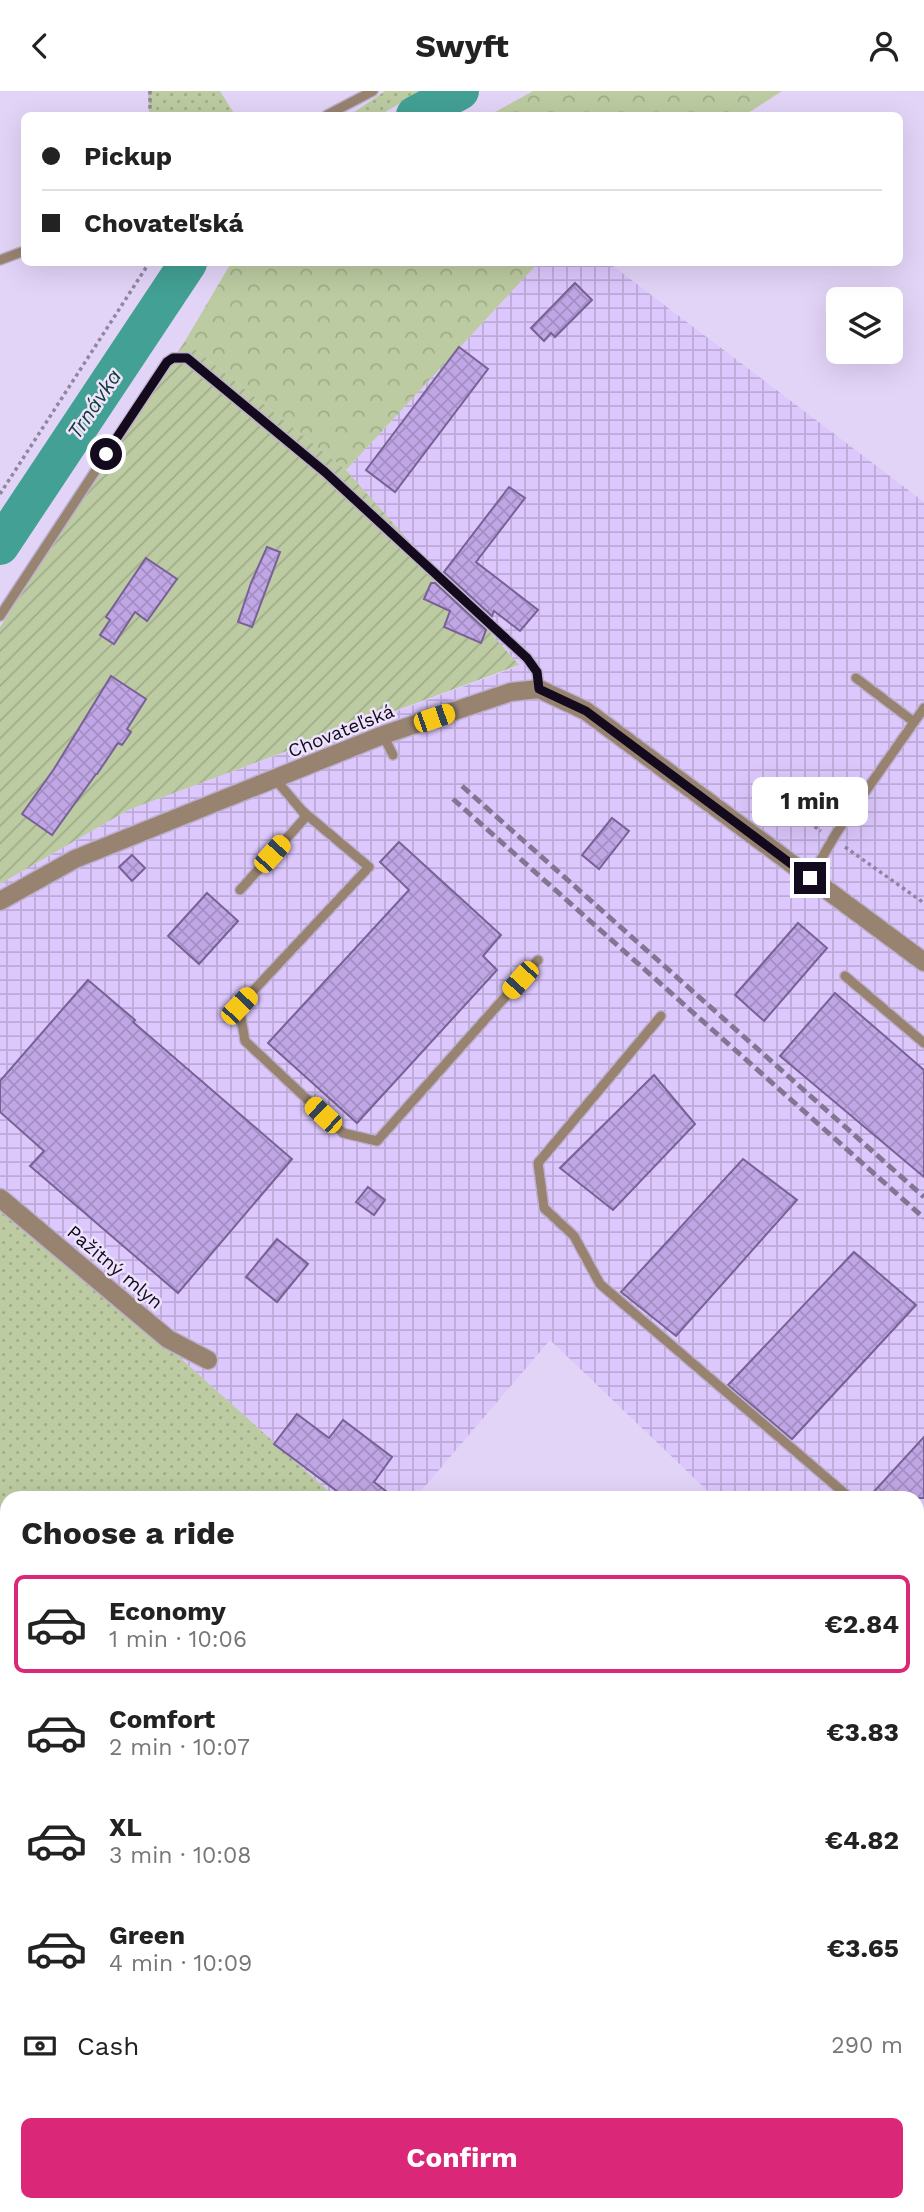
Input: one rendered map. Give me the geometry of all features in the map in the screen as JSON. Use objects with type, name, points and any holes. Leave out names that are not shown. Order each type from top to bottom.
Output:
[{"type":"street","name":"Chovateľská","points":[[0,901],[75,859],[383,735],[511,692],[539,689]]},
{"type":"street","points":[[539,689],[586,711],[924,963]]},
{"type":"street","name":"Pažitný mlyn","points":[[0,1198],[167,1339],[208,1360]]},
{"type":"lane","points":[[333,112],[373,91]]},
{"type":"lane","points":[[0,260],[21,252]]},
{"type":"lane","points":[[0,616],[167,362],[173,358],[187,358],[325,472],[507,639],[537,672],[539,689]]},
{"type":"lane","points":[[856,678],[914,722]]},
{"type":"lane","points":[[810,878],[837,832],[924,708]]},
{"type":"lane","points":[[383,735],[393,755]]},
{"type":"lane","points":[[240,890],[304,819],[304,813],[275,779]]},
{"type":"lane","points":[[300,809],[369,867],[239,1006],[245,1041],[343,1133],[377,1141],[538,960]]},
{"type":"lane","points":[[845,976],[924,1042]]},
{"type":"lane","points":[[661,1016],[538,1163],[544,1208],[574,1236],[600,1284],[842,1491]]},
{"type":"path","points":[[150,91],[150,112]]},
{"type":"path","points":[[0,494],[147,266]]},
{"type":"path","points":[[774,789],[778,799],[790,810],[827,835]]},
{"type":"path","points":[[845,847],[924,903]]},
{"type":"shaded area","points":[[535,266],[613,266],[924,502],[924,1491],[708,1491],[550,1340],[421,1491],[328,1491],[0,1196],[0,884],[128,810],[519,666],[346,470]]},
{"type":"green space","points":[[148,91],[220,91],[233,112],[149,112]]},
{"type":"green space","points":[[385,91],[421,91],[385,112],[354,112]]},
{"type":"green space","points":[[533,91],[782,91],[750,112],[495,112]]},
{"type":"green space","points":[[229,266],[535,266],[346,470],[185,341]]},
{"type":"green space","points":[[185,341],[346,470],[519,665],[128,810],[0,884],[0,627]]},
{"type":"green space","points":[[0,1196],[328,1491],[0,1491]]},
{"type":"building","points":[[575,283],[592,300],[555,337],[551,333],[544,341],[531,328]]},
{"type":"building","points":[[459,347],[488,369],[395,492],[366,470]]},
{"type":"building","points":[[509,487],[525,498],[476,562],[538,610],[520,631],[494,611],[492,616],[444,572]]},
{"type":"building","points":[[267,547],[280,552],[252,627],[238,622]]},
{"type":"building","points":[[146,558],[177,579],[147,621],[135,612],[114,644],[100,635],[110,620],[106,617]]},
{"type":"building","points":[[431,583],[435,583],[486,630],[481,643],[444,627],[450,611],[424,599]]},
{"type":"building","points":[[111,676],[146,699],[127,729],[131,732],[122,745],[118,743],[52,835],[22,814],[54,769]]},
{"type":"building","points":[[612,818],[629,831],[599,869],[582,855]]},
{"type":"building","points":[[399,842],[501,935],[483,956],[497,970],[357,1123],[268,1043],[409,890],[380,862]]},
{"type":"building","points":[[132,855],[145,868],[132,881],[119,867]]},
{"type":"building","points":[[207,893],[238,921],[199,964],[168,936]]},
{"type":"building","points":[[798,923],[827,948],[764,1021],[735,995]]},
{"type":"building","points":[[88,980],[292,1159],[178,1293],[30,1166],[44,1151],[0,1112],[0,1081]]},
{"type":"building","points":[[835,993],[924,1070],[924,1177],[780,1056]]},
{"type":"building","points":[[654,1075],[695,1124],[613,1210],[560,1168]]},
{"type":"building","points":[[743,1159],[797,1200],[676,1336],[621,1292]]},
{"type":"building","points":[[368,1187],[385,1200],[374,1215],[356,1202]]},
{"type":"building","points":[[277,1239],[308,1264],[277,1302],[246,1277]]},
{"type":"building","points":[[854,1252],[916,1305],[792,1439],[728,1385]]},
{"type":"building","points":[[297,1414],[329,1438],[343,1420],[392,1457],[374,1482],[386,1491],[337,1491],[274,1444]]},
{"type":"building","points":[[924,1437],[924,1491],[874,1491]]},
{"type":"waterway","name":"Trnávka","points":[[421,112],[460,91]]},
{"type":"waterway","name":"Trnávka","points":[[0,546],[186,266]]},
{"type":"railway","points":[[462,786],[924,1197]]},
{"type":"railway","points":[[453,799],[924,1218]]},
{"type":"route","points":[[106,454],[167,362],[173,358],[187,358],[325,472],[527,658],[537,672],[539,689],[586,711],[810,878]]}]
